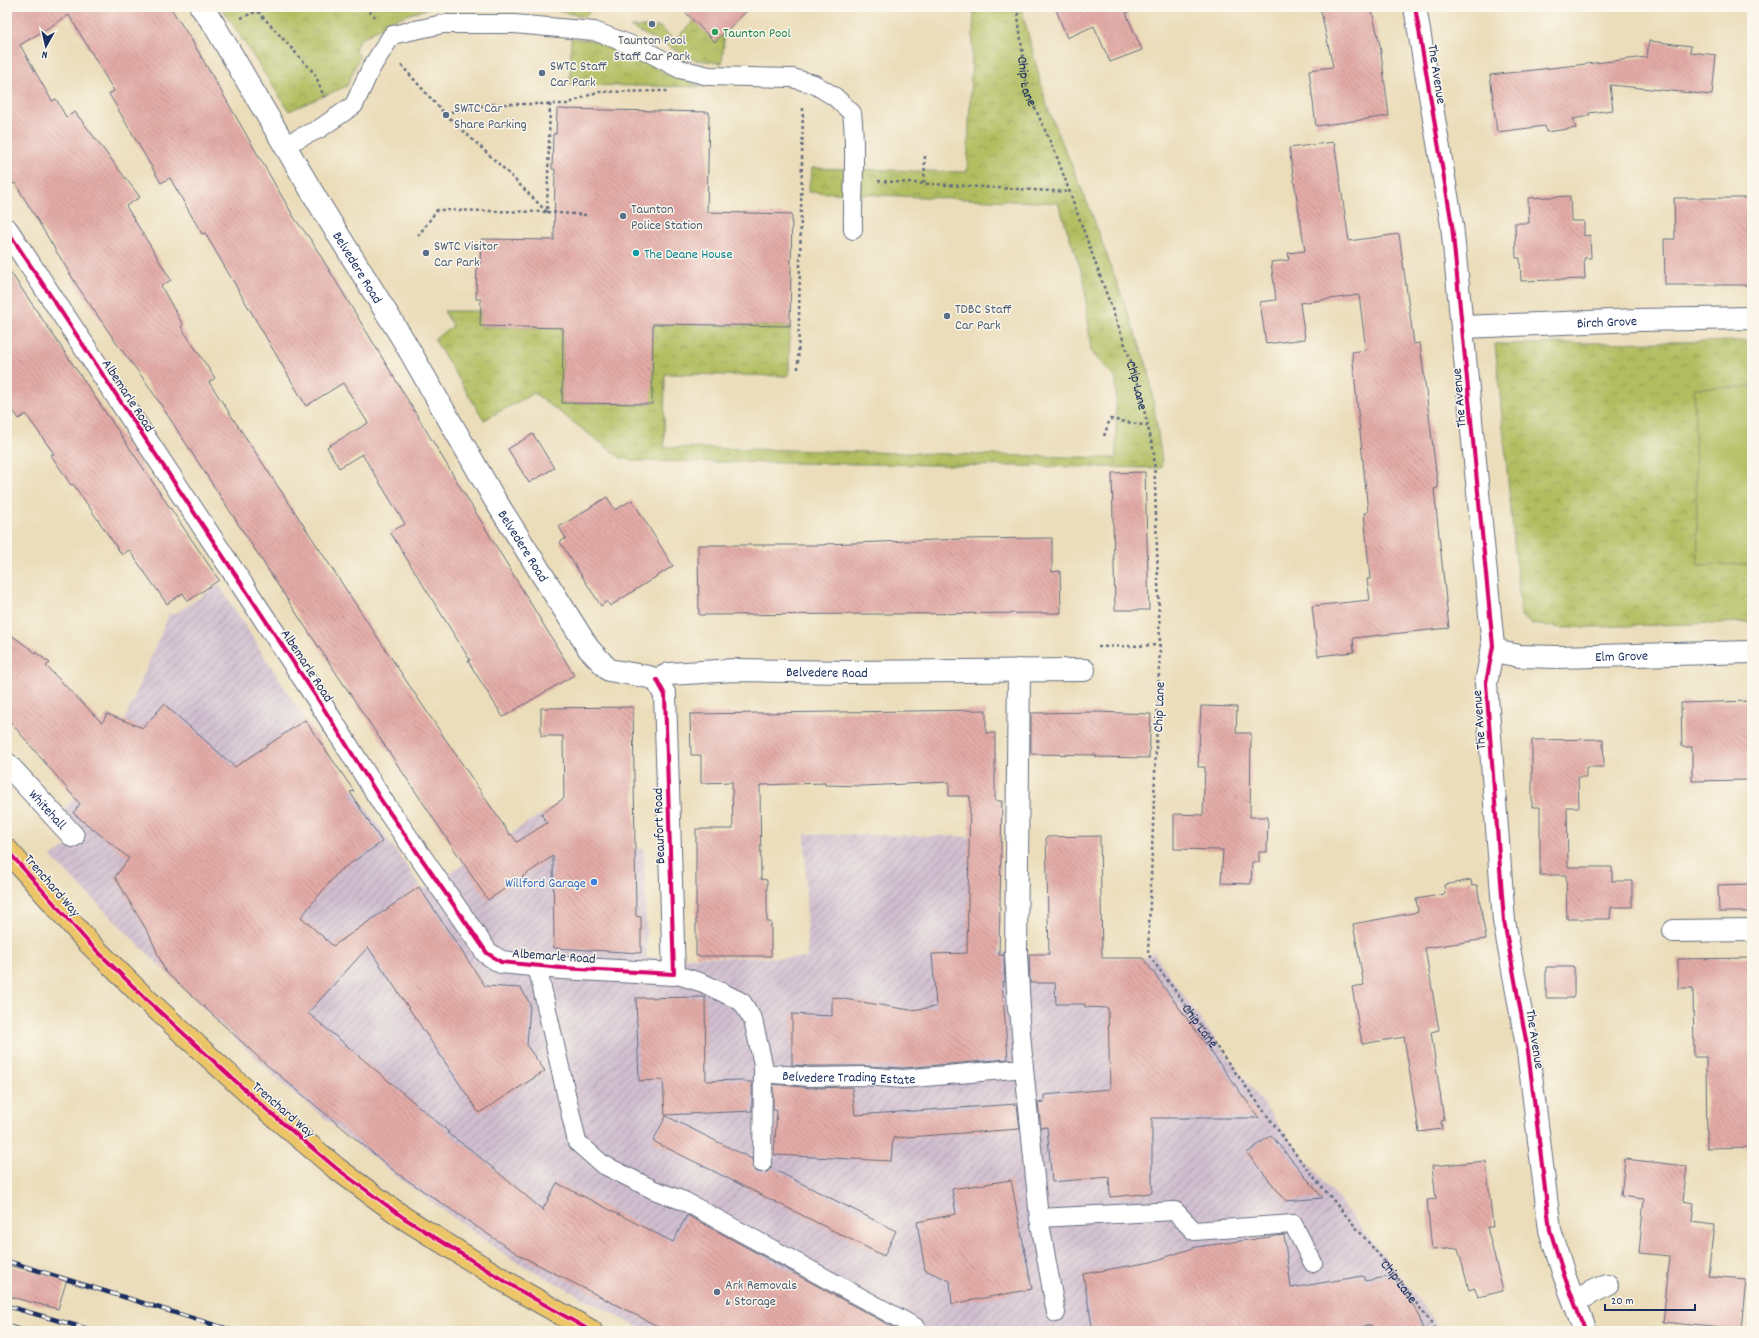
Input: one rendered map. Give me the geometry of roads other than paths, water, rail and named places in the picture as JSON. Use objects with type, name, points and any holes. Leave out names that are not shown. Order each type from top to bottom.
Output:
[{"type":"main road","name":"Trenchard Way","points":[[7,850],[88,942],[147,1000],[266,1109],[336,1168],[404,1218],[519,1290],[591,1331]]},
{"type":"street","name":"Belvedere Road","points":[[201,7],[318,202],[404,341],[494,500],[589,649],[609,670],[649,677],[657,680],[669,674],[734,670],[841,672],[1084,670]]},
{"type":"street","name":"The Avenue","points":[[1415,7],[1452,225],[1463,327],[1493,646],[1486,683],[1504,922],[1528,1051],[1550,1230],[1564,1275],[1585,1331]]},
{"type":"street","name":"Albemarle Road","points":[[7,230],[319,701],[383,803],[487,953],[501,962],[537,966],[674,974]]},
{"type":"street","name":"Birch Grove","points":[[1463,327],[1638,320],[1752,318]]},
{"type":"street","name":"Elm Grove","points":[[1493,646],[1504,653],[1520,656],[1557,657],[1752,652]]},
{"type":"street","points":[[1019,670],[1016,953],[1019,1009]]},
{"type":"street","name":"Beaufort Road","points":[[657,680],[665,695],[674,974]]},
{"type":"street","name":"Whitehall","points":[[7,764],[73,836]]},
{"type":"street","points":[[1674,931],[1752,930]]},
{"type":"street","points":[[1574,1301],[1607,1285]]},
{"type":"lane","points":[[284,144],[319,129],[354,105],[371,68],[392,35],[443,24],[514,24],[594,31],[642,49],[680,69],[709,76],[792,78],[814,84],[835,97],[852,113],[855,138],[853,230]]},
{"type":"lane","points":[[537,966],[577,1142],[602,1164],[654,1190],[684,1201],[915,1327],[916,1331]]},
{"type":"lane","name":"Belvedere Trading Estate","points":[[674,974],[703,983],[742,1002],[753,1020],[763,1064],[763,1073],[810,1077],[865,1076],[903,1079],[1024,1068]]},
{"type":"lane","points":[[1019,1009],[1039,1218],[1056,1314]]},
{"type":"lane","points":[[762,1163],[763,1073]]},
{"type":"lane","points":[[1039,1218],[1175,1211],[1194,1231],[1293,1224],[1313,1263]]},
{"type":"railway","points":[[7,1261],[234,1331]]},
{"type":"railway","points":[[7,1306],[95,1331]]},
{"type":"railway","points":[[7,1326],[24,1331]]},
{"type":"place","name":"Taunton Pool Staff Car Park","points":[[652,24]]},
{"type":"place","name":"Taunton Pool","points":[[715,32]]},
{"type":"place","name":"SWTC Staff Car Park","points":[[542,73]]},
{"type":"place","name":"SWTC Car Share Parking","points":[[446,115]]},
{"type":"place","name":"Taunton Police Station","points":[[623,216]]},
{"type":"place","name":"SWTC Visitor Car Park","points":[[426,253]]},
{"type":"place","name":"The Deane House","points":[[636,253]]},
{"type":"place","name":"TDBC Staff Car Park","points":[[947,316]]},
{"type":"place","name":"Willford Garage","points":[[594,882]]},
{"type":"place","name":"Ark Removals & Storage","points":[[717,1292]]}]
